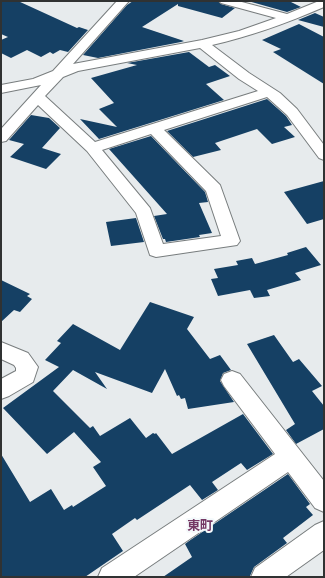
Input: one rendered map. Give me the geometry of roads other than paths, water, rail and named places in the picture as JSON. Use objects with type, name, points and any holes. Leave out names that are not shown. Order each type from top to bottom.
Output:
[{"type":"street","points":[[1,138],[123,1]]},
{"type":"street","points":[[225,1],[288,18]]},
{"type":"street","points":[[1,90],[36,82],[83,66],[202,44],[243,34],[288,18],[323,2]]},
{"type":"street","points":[[202,44],[268,92],[292,112],[324,155]]},
{"type":"street","points":[[92,148],[268,92]]},
{"type":"street","points":[[38,97],[92,148],[144,212],[156,251],[231,241],[214,190],[154,128]]},
{"type":"street","points":[[1,350],[21,359],[28,367],[25,376],[1,390]]},
{"type":"street","points":[[232,380],[324,500]]},
{"type":"street","points":[[111,577],[291,457]]},
{"type":"street","points":[[264,577],[324,534]]},
{"type":"district","name":"東町","points":[[200,526]]}]
